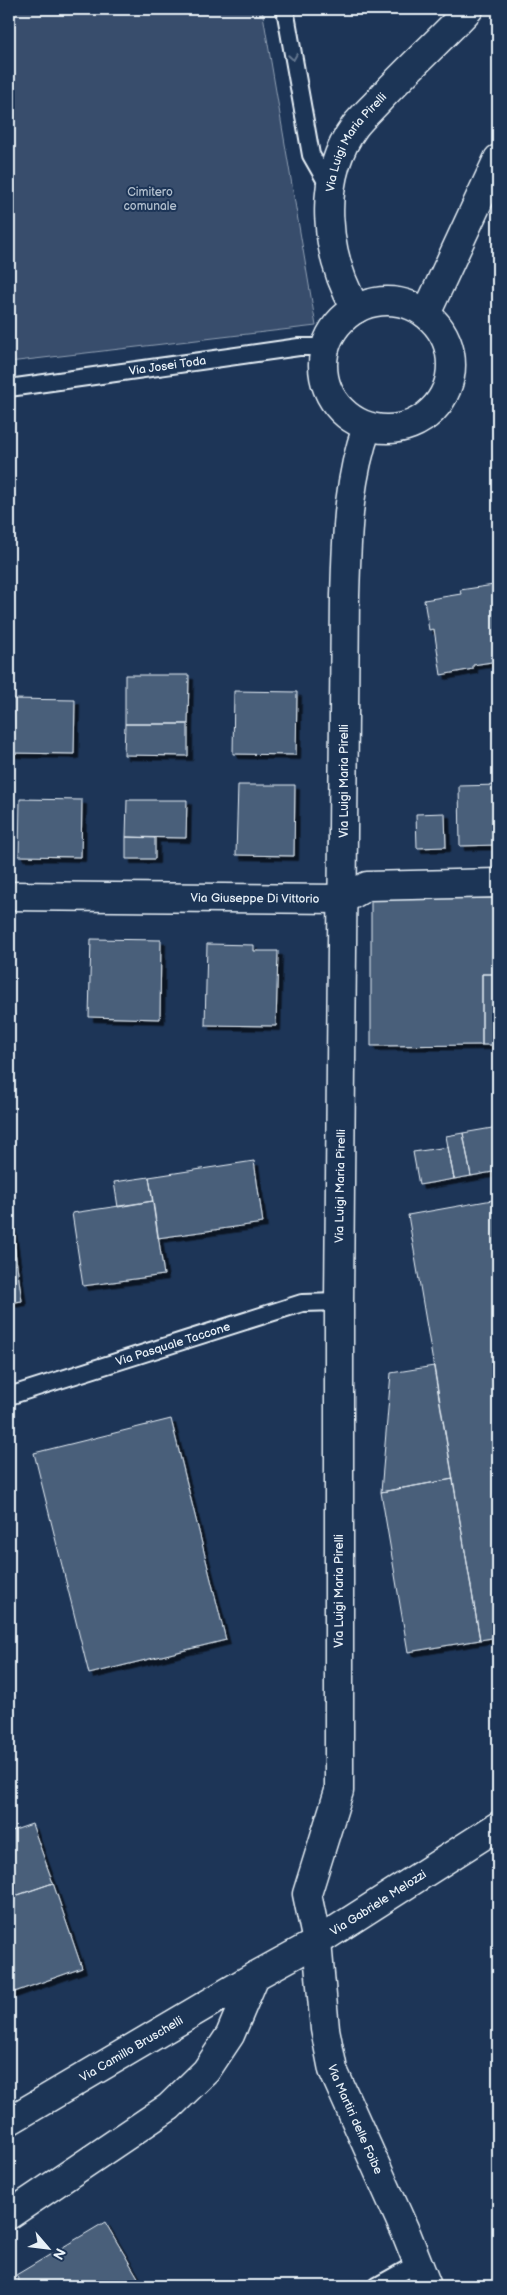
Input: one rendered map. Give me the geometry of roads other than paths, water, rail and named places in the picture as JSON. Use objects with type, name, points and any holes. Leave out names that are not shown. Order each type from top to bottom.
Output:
[{"type":"street","name":"Via Luigi Maria Pirelli","points":[[356,309],[339,277],[333,253],[329,220],[331,190],[336,166],[355,126],[418,58],[469,9]]},
{"type":"street","points":[[426,314],[498,159]]},
{"type":"street","points":[[384,301],[414,306],[426,314],[444,334],[449,345],[451,371],[444,395],[437,406],[417,423],[392,430],[367,427],[343,412],[334,402],[323,375],[326,347],[336,325],[356,309],[384,301]]},
{"type":"street","name":"Via Luigi Maria Pirelli","points":[[317,1942],[307,1894],[339,1791],[339,1302],[344,899],[345,606],[349,499],[356,457],[367,427]]},
{"type":"street","name":"Via Giuseppe Di Vittorio","points":[[9,896],[344,899],[367,886],[498,883]]},
{"type":"street","name":"Via Gabriele Melozzi","points":[[255,1976],[317,1942],[498,1826]]},
{"type":"street","name":"Via Martiri delle Foibe","points":[[317,1942],[325,2029],[333,2070],[422,2275]]},
{"type":"street","points":[[9,2215],[169,2106],[206,2070],[230,2035],[255,1976]]},
{"type":"street","name":"Via Camillo Bruschelli","points":[[9,2121],[255,1976]]},
{"type":"lane","points":[[285,9],[310,154],[331,190]]},
{"type":"lane","name":"Via Josei Toda","points":[[9,388],[299,347],[326,347]]},
{"type":"lane","name":"Via Pasquale Taccone","points":[[9,1396],[302,1303],[339,1302]]},
{"type":"lane","points":[[377,2286],[422,2275]]},
{"type":"park label","name":"Cimitero comunale","points":[[150,199]]}]
